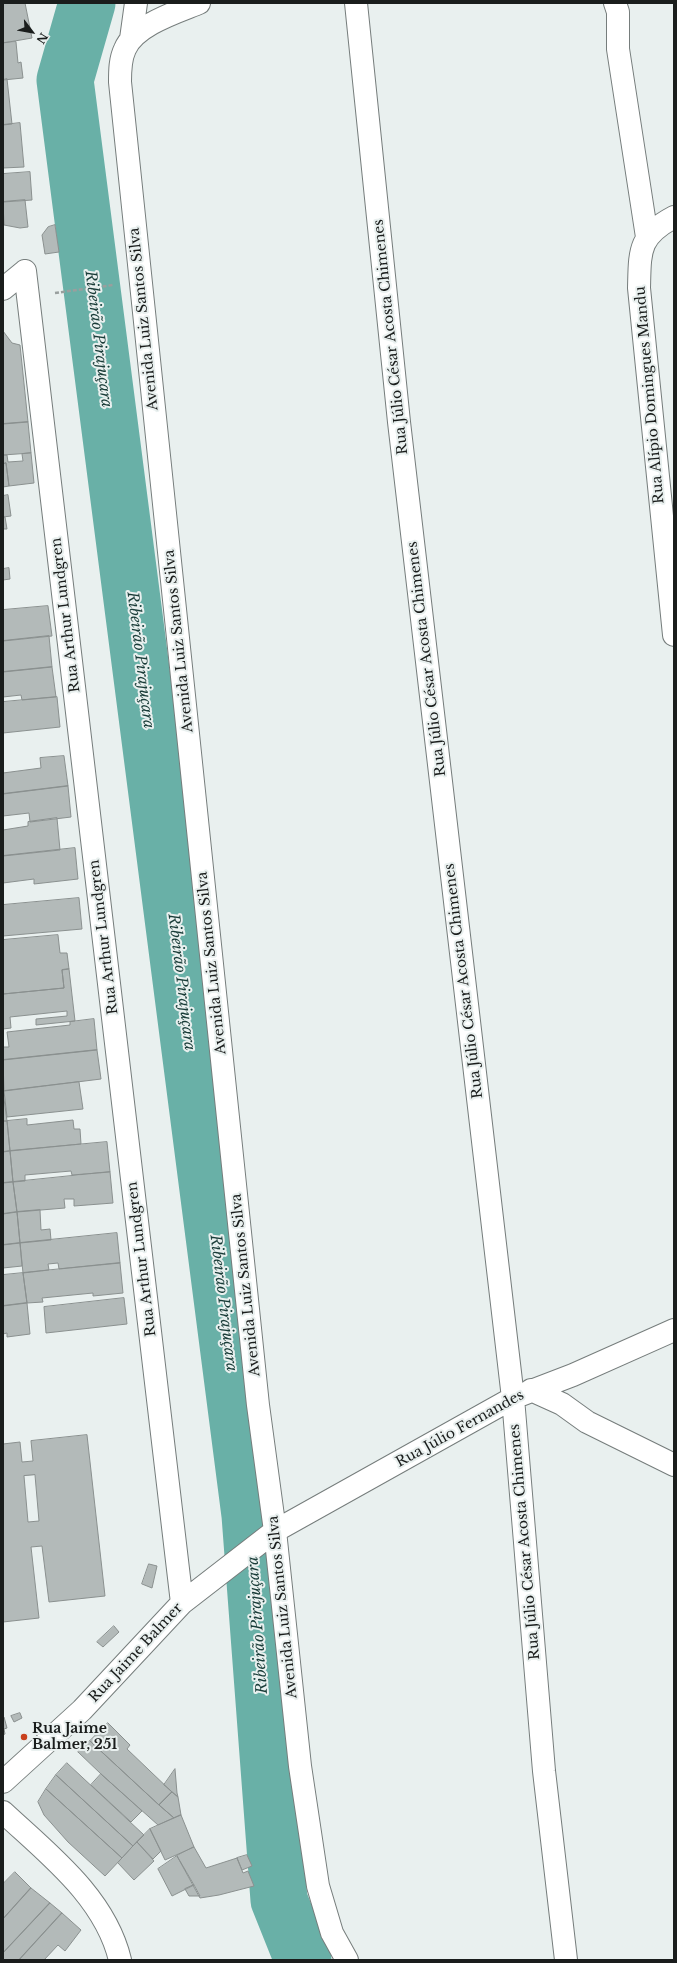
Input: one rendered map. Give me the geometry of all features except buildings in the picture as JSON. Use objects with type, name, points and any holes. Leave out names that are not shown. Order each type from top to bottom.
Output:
[{"type":"street","points":[[131,39],[136,3]]},
{"type":"street","name":"Avenida Luiz Santos Silva","points":[[199,3],[146,27],[131,39],[125,49],[120,65],[120,82],[257,1397],[275,1531],[300,1766],[318,1886],[332,1933],[347,1960]]},
{"type":"street","name":"Rua Júlio César Acosta Chimenes","points":[[356,3],[399,422],[522,1394],[544,1770],[566,1960]]},
{"type":"street","points":[[615,3],[618,12],[618,49],[648,237]]},
{"type":"street","name":"Rua Alípio Domingues Mandu","points":[[674,217],[660,224],[648,237],[640,254],[639,288],[668,507],[674,636]]},
{"type":"street","name":"Rua Arthur Lundgren","points":[[3,290],[25,271],[182,1603]]},
{"type":"street","name":"Rua Júlio Fernandes","points":[[275,1531],[522,1394],[573,1375],[674,1330]]},
{"type":"street","points":[[522,1394],[562,1404],[587,1422],[674,1465]]},
{"type":"street","name":"Rua Jaime Balmer","points":[[3,1782],[82,1710],[182,1603],[275,1531]]},
{"type":"street","points":[[3,1812],[65,1870],[95,1904],[117,1948],[120,1960]]},
{"type":"path","points":[[57,293],[116,284]]},
{"type":"waterway","name":"Ribeirão Pirajuçara","points":[[87,3],[65,80],[250,1515],[279,1900],[303,1960]]},
{"type":"place","name":"Rua Jaime Balmer, 251","points":[[24,1737]]}]
